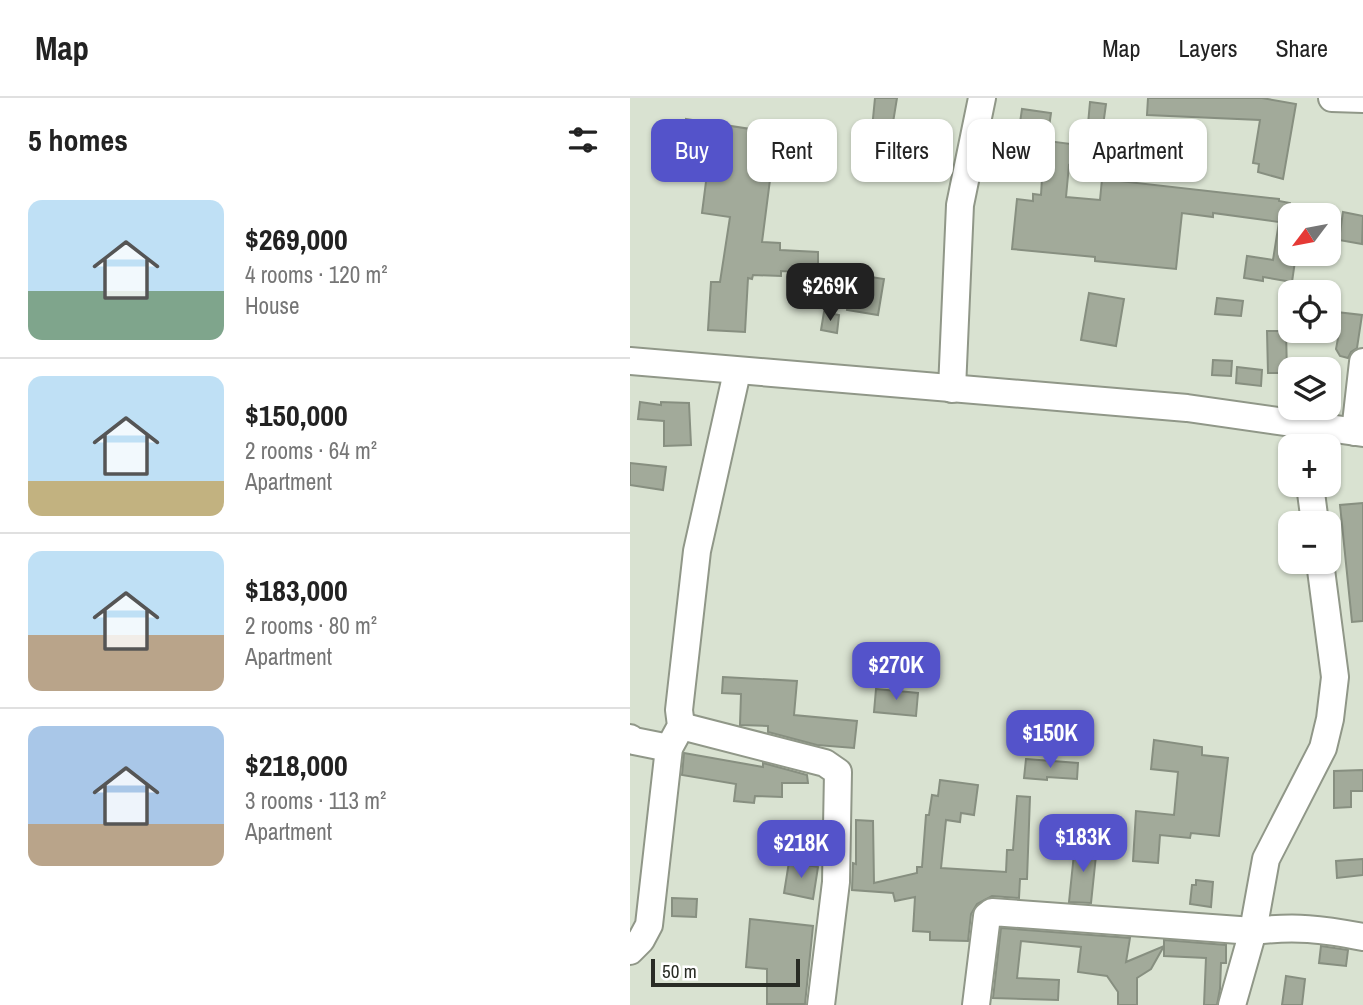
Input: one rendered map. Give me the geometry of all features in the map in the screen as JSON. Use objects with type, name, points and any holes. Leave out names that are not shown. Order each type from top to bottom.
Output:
[{"type":"street","points":[[952,389],[960,205],[982,98]]},
{"type":"street","points":[[1332,98],[1363,99]]},
{"type":"street","points":[[630,361],[1186,408],[1300,434]]},
{"type":"street","points":[[1322,434],[1359,432],[1363,362]]},
{"type":"street","points":[[630,951],[641,940],[649,925],[698,551],[737,372]]},
{"type":"street","points":[[1232,1005],[1253,931],[1266,859],[1323,748],[1330,719],[1335,677],[1322,574]]},
{"type":"street","points":[[630,738],[634,741],[675,737],[825,763],[838,772],[836,882],[821,1005]]},
{"type":"street","points":[[976,1005],[987,916],[992,912],[1253,931],[1289,926],[1363,937]]},
{"type":"building","points":[[875,98],[897,98],[894,119],[873,119]]},
{"type":"building","points":[[1148,98],[1262,98],[1296,104],[1283,179],[1258,172],[1259,164],[1253,163],[1260,120],[1147,115]]},
{"type":"building","points":[[1090,102],[1106,104],[1104,119],[1088,119]]},
{"type":"building","points":[[1022,109],[1051,113],[1050,119],[1021,119]]},
{"type":"building","points":[[733,126],[747,128],[747,182],[770,182],[762,242],[780,243],[780,250],[818,252],[818,273],[781,271],[781,276],[753,275],[752,279],[748,278],[745,332],[708,330],[711,282],[720,282],[730,217],[702,213],[706,182],[733,182]]},
{"type":"building","points":[[1055,142],[1069,144],[1066,197],[1100,200],[1102,182],[1129,182],[1279,199],[1290,203],[1278,203],[1278,222],[1213,213],[1213,217],[1182,213],[1176,269],[1095,261],[1095,257],[1012,249],[1017,199],[1033,201],[1033,194],[1041,195],[1042,182],[1055,182]]},
{"type":"building","points":[[1343,212],[1363,216],[1362,244],[1341,240]]},
{"type":"building","points":[[1278,228],[1278,266],[1294,266],[1292,280],[1263,277],[1263,281],[1244,278],[1247,256],[1273,260]]},
{"type":"building","points":[[852,274],[884,279],[878,315],[847,310]]},
{"type":"building","points":[[1089,293],[1124,299],[1116,346],[1081,340]]},
{"type":"building","points":[[1217,298],[1243,301],[1241,316],[1215,314]]},
{"type":"building","points":[[824,312],[839,315],[837,333],[821,330]]},
{"type":"building","points":[[1341,313],[1362,315],[1357,348],[1348,358],[1340,356],[1336,349],[1337,343],[1341,343]]},
{"type":"building","points":[[1267,331],[1278,331],[1278,343],[1286,343],[1287,357],[1278,357],[1278,373],[1268,373]]},
{"type":"building","points":[[1213,360],[1232,361],[1231,376],[1212,375]]},
{"type":"building","points":[[1237,367],[1262,370],[1261,386],[1236,383]]},
{"type":"building","points":[[640,402],[661,405],[661,402],[689,403],[691,445],[664,446],[664,421],[638,419]]},
{"type":"building","points":[[630,463],[666,467],[663,490],[630,485]]},
{"type":"building","points":[[1363,503],[1363,621],[1352,622],[1340,505]]},
{"type":"building","points":[[723,677],[797,681],[794,715],[857,721],[854,748],[817,745],[768,732],[768,726],[740,725],[741,694],[722,693]]},
{"type":"building","points":[[876,689],[918,693],[916,716],[874,712]]},
{"type":"building","points":[[1154,740],[1202,747],[1202,755],[1228,758],[1219,836],[1191,833],[1190,838],[1160,835],[1158,863],[1133,861],[1136,811],[1174,815],[1178,772],[1151,769]]},
{"type":"building","points":[[684,753],[763,767],[763,763],[807,775],[808,783],[782,783],[782,797],[755,796],[754,803],[734,801],[736,784],[682,775]]},
{"type":"building","points":[[1026,759],[1078,763],[1077,779],[1024,778]]},
{"type":"building","points":[[1363,770],[1363,791],[1351,791],[1351,807],[1334,808],[1334,771]]},
{"type":"building","points":[[940,780],[978,785],[974,815],[961,813],[960,822],[946,820],[941,868],[1006,872],[1007,850],[1013,850],[1017,796],[1030,797],[1027,879],[1020,879],[1019,898],[992,896],[977,904],[971,914],[968,941],[930,940],[930,932],[913,931],[915,897],[895,901],[893,893],[852,890],[853,863],[856,864],[856,820],[873,821],[874,883],[917,873],[917,867],[922,867],[926,815],[929,815],[932,795],[938,796]]},
{"type":"building","points":[[1075,844],[1097,846],[1091,903],[1069,902]]},
{"type":"building","points":[[1363,859],[1363,875],[1337,878],[1336,861]]},
{"type":"building","points":[[789,862],[818,867],[813,899],[784,893]]},
{"type":"building","points":[[1196,880],[1213,882],[1211,907],[1190,904],[1192,885],[1196,885]]},
{"type":"building","points":[[672,898],[697,899],[696,917],[672,916]]},
{"type":"building","points":[[750,919],[813,926],[805,1004],[767,1004],[767,969],[746,967]]},
{"type":"building","points":[[1001,928],[1130,938],[1126,962],[1164,946],[1151,969],[1137,978],[1137,1005],[1118,1005],[1118,992],[1107,976],[1078,972],[1081,947],[1021,941],[1017,978],[1059,980],[1058,1000],[993,998]]},
{"type":"building","points":[[1164,940],[1226,945],[1226,963],[1221,963],[1217,1005],[1204,1005],[1206,958],[1164,956]]},
{"type":"building","points":[[1321,946],[1348,950],[1346,966],[1319,963]]},
{"type":"building","points":[[1286,976],[1305,979],[1302,1005],[1282,1005]]}]
